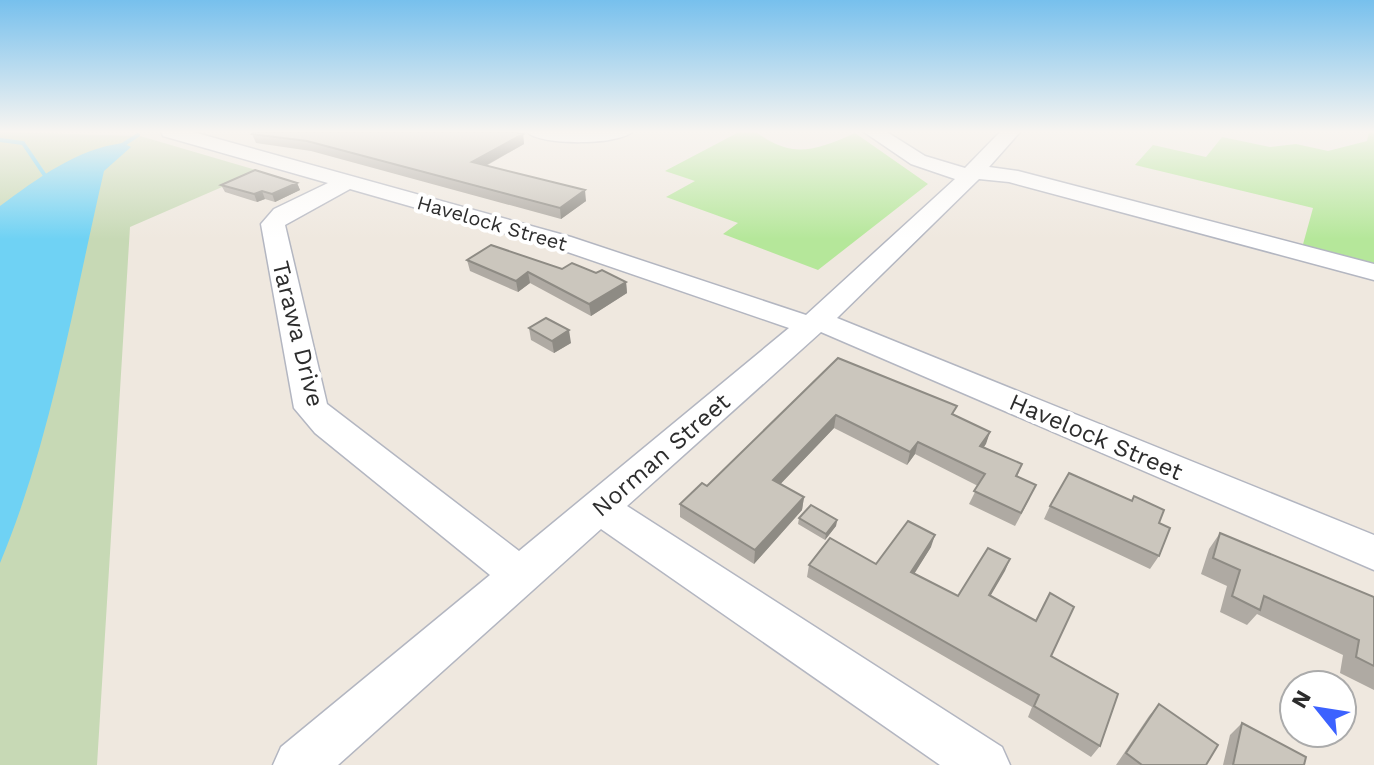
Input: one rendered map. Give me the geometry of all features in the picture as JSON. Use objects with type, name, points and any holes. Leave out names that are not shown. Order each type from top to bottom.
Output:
[{"type":"street","name":"Havelock Street","points":[[293,168],[562,242],[814,323],[1374,553]]},
{"type":"street","points":[[948,168],[973,174],[1010,176],[1374,272]]},
{"type":"street","name":"Norman Street","points":[[299,765],[896,251],[979,168]]},
{"type":"street","name":"Tarawa Drive","points":[[346,183],[282,214],[273,224],[311,408],[327,425],[520,575]]},
{"type":"street","points":[[599,507],[984,765]]},
{"type":"green space","points":[[0,168],[248,168],[259,171],[130,227],[97,765],[0,765]]},
{"type":"green space","points":[[671,168],[905,168],[928,184],[818,270],[723,234],[738,223],[666,197],[695,181],[665,171]]},
{"type":"green space","points":[[1146,168],[1374,168],[1374,267],[1302,248],[1313,208]]},
{"type":"water","points":[[57,168],[108,168],[104,171],[34,468],[0,563],[0,206]]},
{"type":"building","points":[[408,168],[495,168],[585,190],[560,208]]},
{"type":"building","points":[[255,170],[297,183],[272,194],[262,191],[254,194],[221,185]]},
{"type":"building","points":[[491,245],[562,269],[572,263],[596,273],[602,270],[626,282],[589,304],[528,272],[516,281],[467,260]]},
{"type":"building","points":[[546,318],[569,330],[552,341],[529,328]]},
{"type":"building","points":[[838,358],[957,406],[952,414],[990,432],[980,446],[1022,464],[1016,476],[1036,485],[1021,513],[974,491],[985,474],[918,442],[910,452],[836,415],[773,480],[804,497],[755,550],[680,504],[702,483],[707,486]]},
{"type":"building","points":[[1069,473],[1132,501],[1134,496],[1164,510],[1159,523],[1170,528],[1159,556],[1050,506]]},
{"type":"building","points":[[811,505],[837,520],[826,534],[799,518]]},
{"type":"building","points":[[908,521],[935,535],[911,572],[958,596],[988,548],[1010,559],[989,595],[1036,621],[1050,593],[1074,607],[1051,656],[1118,694],[1100,746],[1034,706],[1039,695],[809,565],[830,538],[876,564]]},
{"type":"building","points":[[1220,533],[1374,597],[1374,666],[1356,657],[1359,640],[1264,596],[1260,610],[1232,596],[1240,570],[1213,558]]},
{"type":"building","points":[[1159,704],[1218,745],[1206,765],[1142,765],[1126,753]]},
{"type":"building","points":[[1242,723],[1278,742],[1278,749],[1291,749],[1306,757],[1304,765],[1233,765]]},
{"type":"waterway","points":[[40,168],[48,180]]}]
